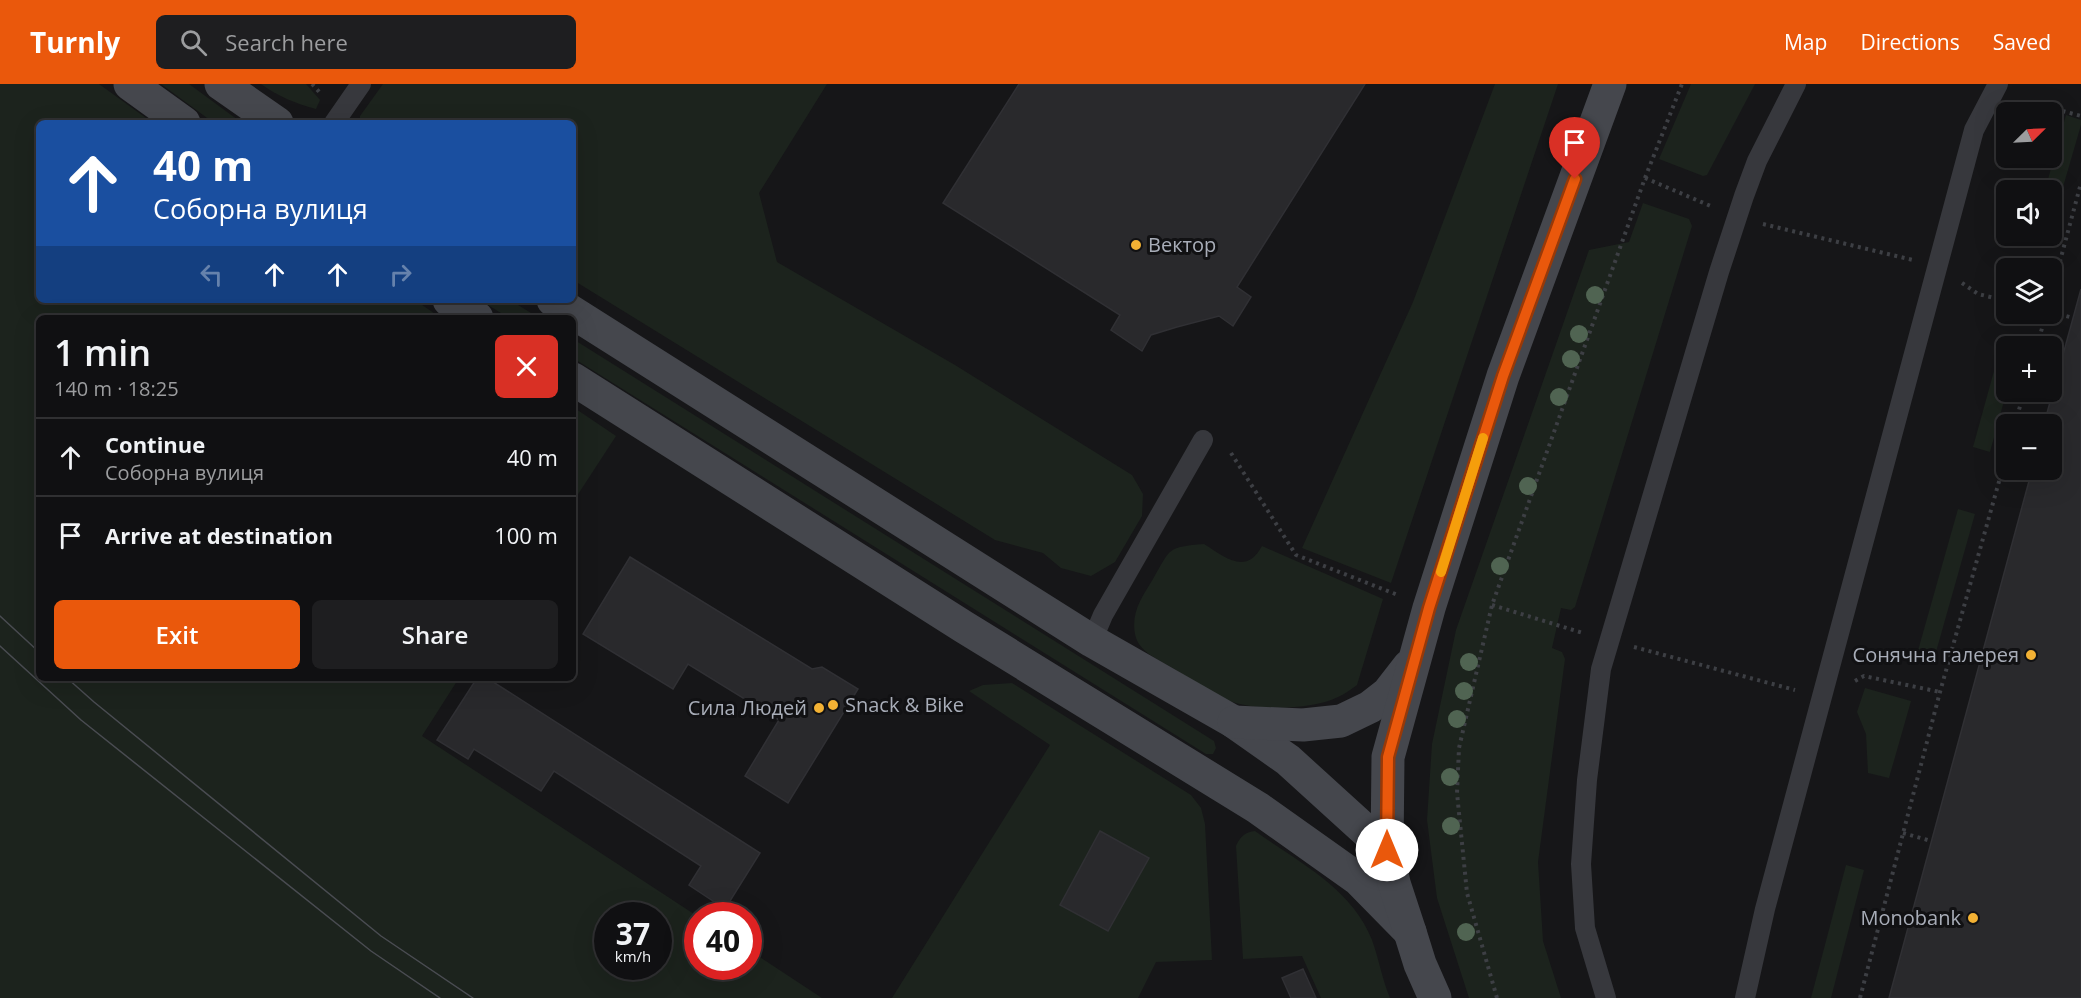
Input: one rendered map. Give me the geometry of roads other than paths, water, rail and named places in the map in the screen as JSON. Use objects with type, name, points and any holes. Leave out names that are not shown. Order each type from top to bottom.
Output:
[{"type":"street","points":[[130,84],[180,120]]},
{"type":"street","points":[[221,84],[273,120]]},
{"type":"street","points":[[1435,998],[1420,964],[1394,883],[1387,850],[1388,757],[1429,608],[1503,376],[1610,84]]},
{"type":"street","points":[[454,303],[472,315]]},
{"type":"street","points":[[559,303],[1092,640],[1234,722],[1288,760],[1387,850]]},
{"type":"street","points":[[576,381],[955,621],[1258,808],[1358,879],[1410,932]]},
{"type":"street","points":[[1234,722],[1303,725],[1341,722],[1370,707],[1388,693],[1416,657]]},
{"type":"lane","points":[[336,120],[361,84]]},
{"type":"lane","points":[[1606,998],[1585,928],[1581,864],[1587,780],[1599,679],[1737,218],[1757,161],[1796,84]]},
{"type":"lane","points":[[1745,998],[1765,909],[1974,130],[1998,84]]},
{"type":"lane","points":[[1092,640],[1107,608],[1203,440]]},
{"type":"tram line","points":[[0,616],[36,649]]},
{"type":"tram line","points":[[0,646],[36,679]]},
{"type":"tram line","points":[[38,681],[81,720],[371,951],[440,998]]},
{"type":"tram line","points":[[70,681],[381,936],[473,998]]},
{"type":"place","name":"Вектор","points":[[1136,245]]},
{"type":"place","name":"Сонячна галерея","points":[[2031,655]]},
{"type":"place","name":"Snack & Bike","points":[[833,705]]},
{"type":"place","name":"Сила Людей","points":[[819,708]]},
{"type":"place","name":"Monobank","points":[[1973,918]]}]
